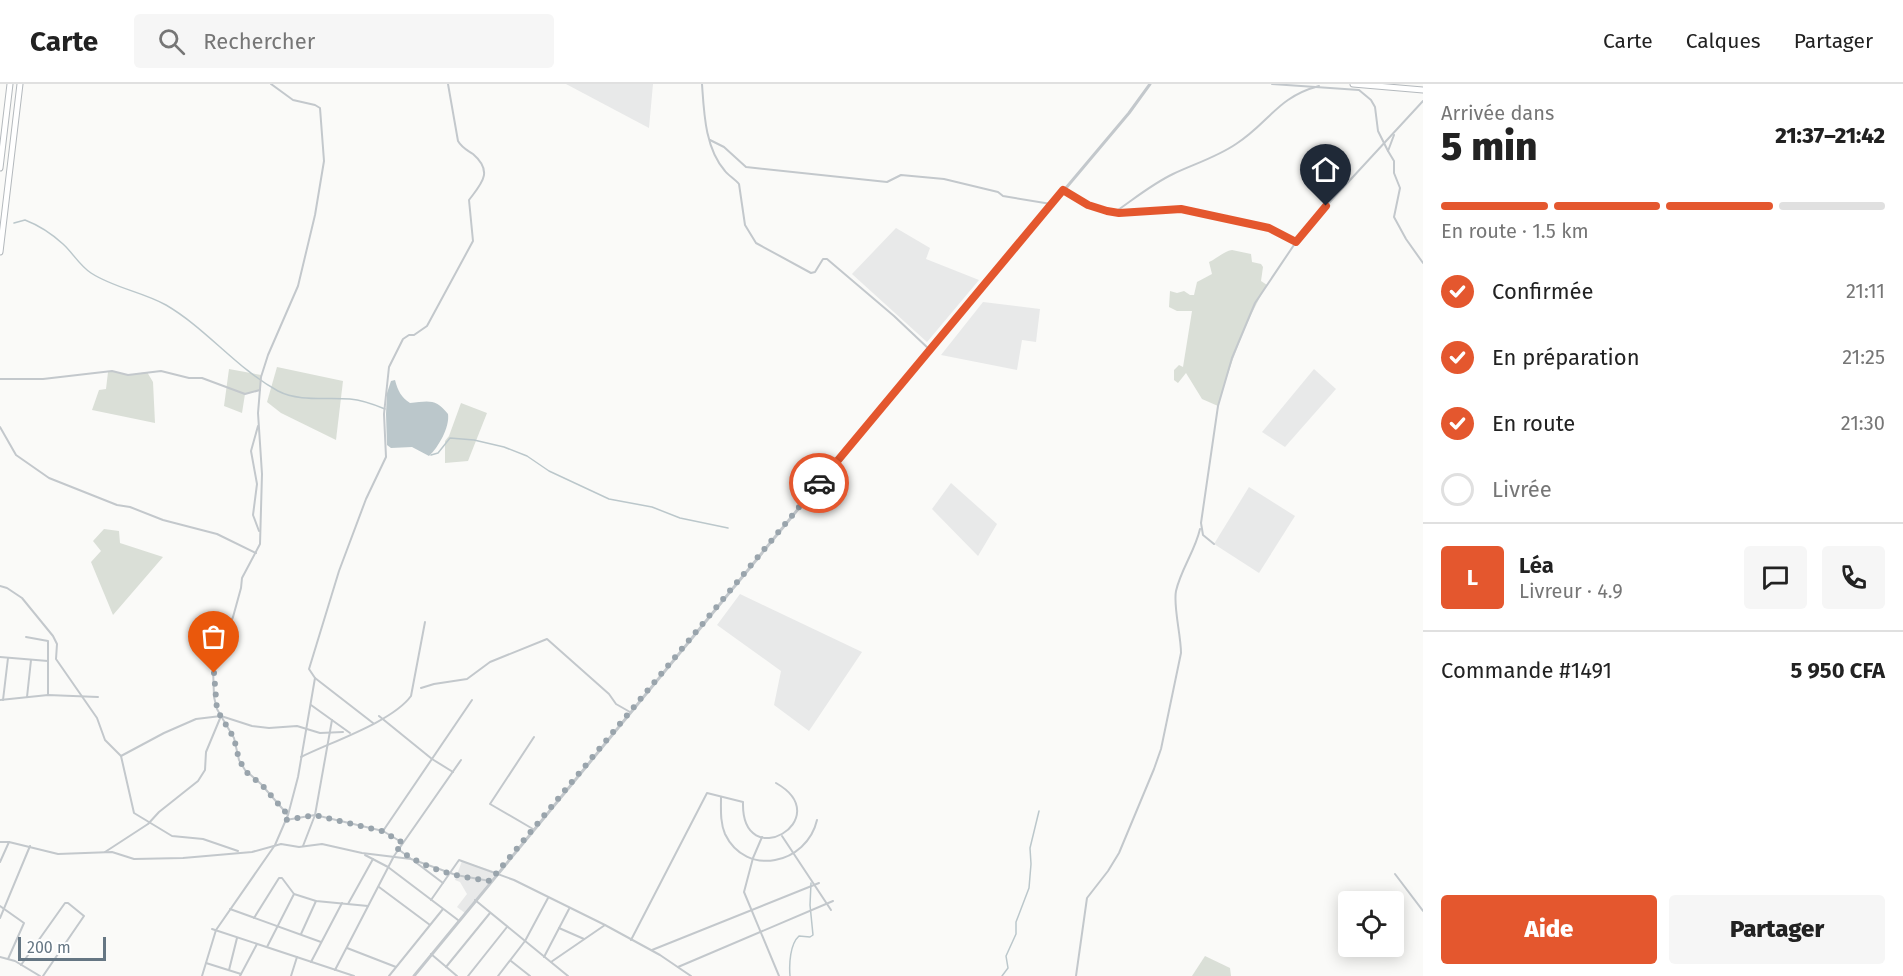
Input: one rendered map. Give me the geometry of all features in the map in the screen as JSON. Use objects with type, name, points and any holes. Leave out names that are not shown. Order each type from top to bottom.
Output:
[{"type":"highway","points":[[0,168],[10,84]]},
{"type":"highway","points":[[0,252],[20,84]]},
{"type":"highway","points":[[1353,84],[1423,90]]},
{"type":"street","points":[[271,84],[293,100],[320,108],[324,161],[315,215],[298,286],[268,355],[261,377],[260,544],[242,578],[242,588],[233,617],[220,645],[218,660],[213,668],[217,710],[234,738],[239,760],[245,770],[261,784],[288,815]]},
{"type":"street","points":[[373,723],[315,678],[309,669],[336,580],[366,499],[386,457],[385,392],[392,358],[403,339],[427,326],[473,241],[469,200],[482,185],[484,171],[473,154],[458,141],[448,84]]},
{"type":"street","points":[[702,84],[708,139],[725,171],[739,184],[746,228],[758,245],[811,273],[815,272],[822,259],[827,259],[930,350]]},
{"type":"street","points":[[414,976],[497,872],[1129,113],[1150,84]]},
{"type":"street","points":[[1272,84],[1359,90],[1366,94],[1375,107],[1378,131],[1394,161],[1394,173],[1400,188],[1394,217],[1423,263]]},
{"type":"street","points":[[1115,212],[1137,195],[1174,173],[1236,145],[1255,131],[1285,101],[1319,86]]},
{"type":"street","points":[[1076,976],[1087,898],[1119,853],[1161,749],[1181,653],[1175,593],[1198,538],[1218,406],[1232,358],[1256,303],[1296,242],[1423,101]]},
{"type":"street","points":[[1388,151],[1396,133]]},
{"type":"street","points":[[708,139],[724,147],[746,167],[887,182],[901,175],[944,179],[998,192],[1003,196],[1051,204]]},
{"type":"street","points":[[1063,190],[1088,205],[1115,212],[1181,209],[1269,228],[1296,242]]},
{"type":"street","points":[[0,379],[43,379],[112,371],[128,375],[161,372],[189,378],[202,378],[245,394],[260,390]]},
{"type":"street","points":[[259,423],[251,452],[257,484],[253,515],[260,535]]},
{"type":"street","points":[[0,427],[16,454],[49,478],[117,505],[217,534],[256,553]]},
{"type":"street","points":[[1201,523],[1203,535],[1214,544]]},
{"type":"street","points":[[0,586],[22,598],[53,636],[57,644],[56,659],[97,718],[105,740],[121,756],[134,813],[172,836],[202,839],[240,852]]},
{"type":"street","points":[[301,757],[373,723],[404,704],[411,696],[424,622]]},
{"type":"street","points":[[26,637],[47,640],[49,643],[48,695]]},
{"type":"street","points":[[421,688],[467,679],[490,662],[548,639],[609,693],[616,704],[630,712]]},
{"type":"street","points":[[0,657],[49,661]]},
{"type":"street","points":[[8,657],[2,700],[48,695],[98,697]]},
{"type":"street","points":[[27,697],[31,660]]},
{"type":"street","points":[[202,976],[214,929],[274,845],[288,815],[315,678]]},
{"type":"street","points":[[382,831],[472,700]]},
{"type":"street","points":[[311,705],[350,734]]},
{"type":"street","points":[[105,852],[149,822],[200,778],[205,770],[208,747],[221,716]]},
{"type":"street","points":[[121,756],[164,732],[196,719],[221,716],[263,728],[288,726],[316,733],[343,732]]},
{"type":"street","points":[[380,717],[432,759],[453,772]]},
{"type":"street","points":[[302,846],[315,815],[332,720]]},
{"type":"street","points":[[533,829],[490,804],[534,737]]},
{"type":"street","points":[[335,970],[398,849],[461,760]]},
{"type":"street","points":[[631,940],[707,793],[743,802],[744,817],[751,831],[762,837],[771,838],[782,836],[791,827],[796,808],[791,794],[776,783]]},
{"type":"street","points":[[722,797],[721,816],[725,833],[736,849],[753,858],[784,859],[793,854],[812,835],[817,820]]},
{"type":"street","points":[[286,820],[315,815],[382,831],[403,843]]},
{"type":"street","points":[[782,836],[831,910]]},
{"type":"street","points":[[762,837],[753,858],[744,892],[779,976]]},
{"type":"street","points":[[0,842],[30,846],[66,855],[105,852],[134,859],[183,858],[252,852],[274,845],[322,844],[362,853],[412,859],[450,873],[490,881]]},
{"type":"street","points":[[0,862],[9,842]]},
{"type":"street","points":[[0,918],[30,846]]},
{"type":"street","points":[[398,849],[443,883]]},
{"type":"street","points":[[362,853],[388,867],[458,920]]},
{"type":"street","points":[[348,904],[373,859]]},
{"type":"street","points":[[431,900],[459,860],[497,872],[605,925],[652,950],[691,976]]},
{"type":"street","points":[[1395,873],[1423,910]]},
{"type":"street","points":[[254,918],[279,878],[285,879],[294,894],[316,901],[368,906]]},
{"type":"street","points":[[652,950],[819,883]]},
{"type":"street","points":[[378,886],[430,925]]},
{"type":"street","points":[[267,947],[294,894]]},
{"type":"street","points":[[498,976],[525,941],[548,897]]},
{"type":"street","points":[[475,900],[568,976]]},
{"type":"street","points":[[301,934],[316,901]]},
{"type":"street","points":[[678,966],[833,902]]},
{"type":"street","points":[[0,957],[41,976],[84,916],[65,903],[21,965]]},
{"type":"street","points":[[311,962],[342,903]]},
{"type":"street","points":[[0,906],[24,923],[8,959]]},
{"type":"street","points":[[544,957],[569,908]]},
{"type":"street","points":[[230,909],[321,942]]},
{"type":"street","points":[[389,976],[443,909]]},
{"type":"street","points":[[446,967],[490,913]]},
{"type":"street","points":[[551,962],[605,925]]},
{"type":"street","points":[[468,976],[507,927]]},
{"type":"street","points":[[559,928],[584,939]]},
{"type":"street","points":[[214,929],[354,976]]},
{"type":"street","points":[[229,970],[237,937]]},
{"type":"street","points":[[206,963],[240,975],[257,944]]},
{"type":"street","points":[[346,948],[396,967]]},
{"type":"street","points":[[431,954],[457,976]]},
{"type":"street","points":[[291,976],[297,957]]},
{"type":"street","points":[[510,960],[530,976]]},
{"type":"shaded area","points":[[566,84],[653,84],[649,128],[615,110]]},
{"type":"shaded area","points":[[896,228],[930,248],[926,259],[979,280],[927,342],[852,274]]},
{"type":"shaded area","points":[[1232,250],[1251,254],[1252,262],[1261,264],[1263,267],[1261,281],[1267,285],[1251,314],[1218,406],[1202,399],[1186,373],[1178,383],[1174,380],[1174,370],[1179,365],[1183,367],[1192,311],[1177,311],[1169,307],[1170,291],[1177,293],[1184,291],[1194,295],[1197,282],[1212,274],[1209,262]]},
{"type":"shaded area","points":[[983,302],[1040,309],[1036,342],[1022,340],[1017,370],[941,355]]},
{"type":"shaded area","points":[[277,367],[343,381],[336,440],[281,413],[267,402]]},
{"type":"shaded area","points":[[229,369],[261,375],[260,390],[245,394],[242,413],[224,406]]},
{"type":"shaded area","points":[[1314,369],[1336,389],[1285,447],[1262,432]]},
{"type":"shaded area","points":[[108,372],[128,375],[147,372],[153,382],[155,423],[92,410],[99,390],[106,389]]},
{"type":"shaded area","points":[[395,380],[400,393],[410,403],[427,401],[435,403],[448,414],[443,437],[429,456],[412,447],[391,448],[387,445],[387,393],[391,381]]},
{"type":"shaded area","points":[[461,403],[487,413],[468,461],[445,463],[445,441]]},
{"type":"shaded area","points":[[951,483],[997,524],[978,556],[932,509]]},
{"type":"shaded area","points":[[1249,487],[1295,516],[1259,573],[1214,544]]},
{"type":"shaded area","points":[[104,529],[119,531],[120,543],[163,557],[113,615],[91,562],[101,551],[93,541]]},
{"type":"shaded area","points":[[740,594],[862,652],[809,731],[774,705],[781,671],[717,625]]},
{"type":"shaded area","points":[[462,861],[497,872],[465,913],[457,907],[467,894],[460,882],[455,880]]},
{"type":"shaded area","points":[[1205,956],[1230,968],[1231,976],[1192,976]]},
{"type":"waterway","points":[[14,223],[25,220],[35,224],[59,240],[91,273],[166,305],[195,325],[263,382],[278,391],[295,397],[368,402],[385,409]]},
{"type":"waterway","points":[[431,455],[438,453],[450,438],[474,440],[504,447],[527,456],[549,471],[609,499],[652,507],[680,518],[728,528]]},
{"type":"waterway","points":[[1002,976],[1008,968],[1006,956],[1016,934],[1016,922],[1029,888],[1030,848],[1039,811]]},
{"type":"waterway","points":[[790,976],[791,954],[796,940],[799,936],[813,935],[810,905],[811,883]]},
{"type":"way so far","points":[[214,673],[214,697],[217,710],[234,738],[239,760],[248,774],[261,784],[288,815],[286,820],[315,815],[382,831],[403,843],[398,849],[412,859],[456,875],[490,881],[819,483]]},
{"type":"route","points":[[819,483],[1063,190],[1079,201],[1107,211],[1119,213],[1181,209],[1269,228],[1296,242],[1326,206]]}]
